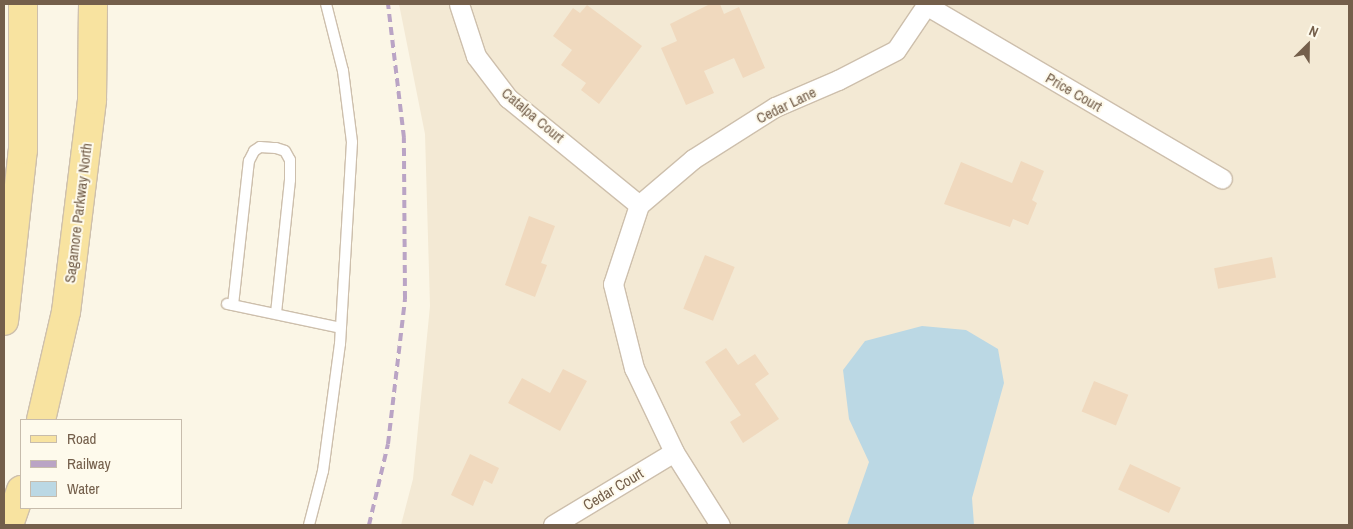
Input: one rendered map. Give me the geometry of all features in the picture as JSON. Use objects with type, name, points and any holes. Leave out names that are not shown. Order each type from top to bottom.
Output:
[{"type":"main road","points":[[4,321],[23,150],[23,4]]},
{"type":"main road","name":"Sagamore Parkway North","points":[[41,419],[67,302],[92,100],[93,4]]},
{"type":"main road","points":[[9,525],[20,493]]},
{"type":"street","name":"Catalpa Court","points":[[459,4],[476,56],[508,98],[639,204]]},
{"type":"street","name":"Cedar Lane","points":[[639,204],[693,159],[775,107],[838,80],[896,50],[927,4]]},
{"type":"street","name":"Price Court","points":[[927,4],[1222,179]]},
{"type":"street","points":[[639,204],[613,284],[634,368],[674,452],[720,525]]},
{"type":"street","name":"Cedar Court","points":[[553,525],[674,452]]},
{"type":"lane","points":[[309,525],[323,472],[341,328],[352,142],[343,71],[326,4]]},
{"type":"lane","points":[[276,313],[290,180],[290,160],[285,151],[276,148],[260,148],[254,151],[249,161],[230,305],[341,328]]},
{"type":"shaded area","points":[[399,4],[1349,4],[1349,525],[401,525],[413,479],[430,306],[425,134]]},
{"type":"water","points":[[922,326],[966,330],[998,349],[1004,383],[972,498],[974,525],[847,525],[869,462],[849,419],[843,370],[865,341]]},
{"type":"building","points":[[710,4],[720,4],[724,14],[739,7],[765,68],[743,78],[734,58],[704,71],[714,93],[686,105],[661,48],[677,41],[670,24]]},
{"type":"building","points":[[587,5],[642,46],[599,104],[581,90],[586,83],[561,65],[572,50],[553,36],[573,8],[580,13]]},
{"type":"building","points":[[1021,161],[1044,171],[1032,200],[1037,203],[1028,225],[1013,219],[1010,227],[944,204],[961,162],[1012,183]]},
{"type":"building","points":[[529,216],[555,226],[541,263],[547,265],[535,297],[505,285]]},
{"type":"building","points":[[705,255],[735,267],[713,321],[683,309]]},
{"type":"building","points":[[1272,257],[1276,278],[1218,289],[1214,268]]},
{"type":"building","points":[[726,348],[738,365],[755,354],[769,374],[755,384],[779,419],[743,443],[730,422],[741,415],[705,362]]},
{"type":"building","points":[[563,369],[587,381],[560,431],[508,403],[522,378],[550,393]]},
{"type":"building","points":[[1094,381],[1128,395],[1116,425],[1082,412]]},
{"type":"building","points":[[470,454],[499,468],[492,484],[484,480],[473,506],[451,495]]},
{"type":"building","points":[[1130,464],[1181,488],[1169,513],[1118,489]]},
{"type":"railway","points":[[369,525],[388,444],[405,299],[404,138],[388,4]]}]
